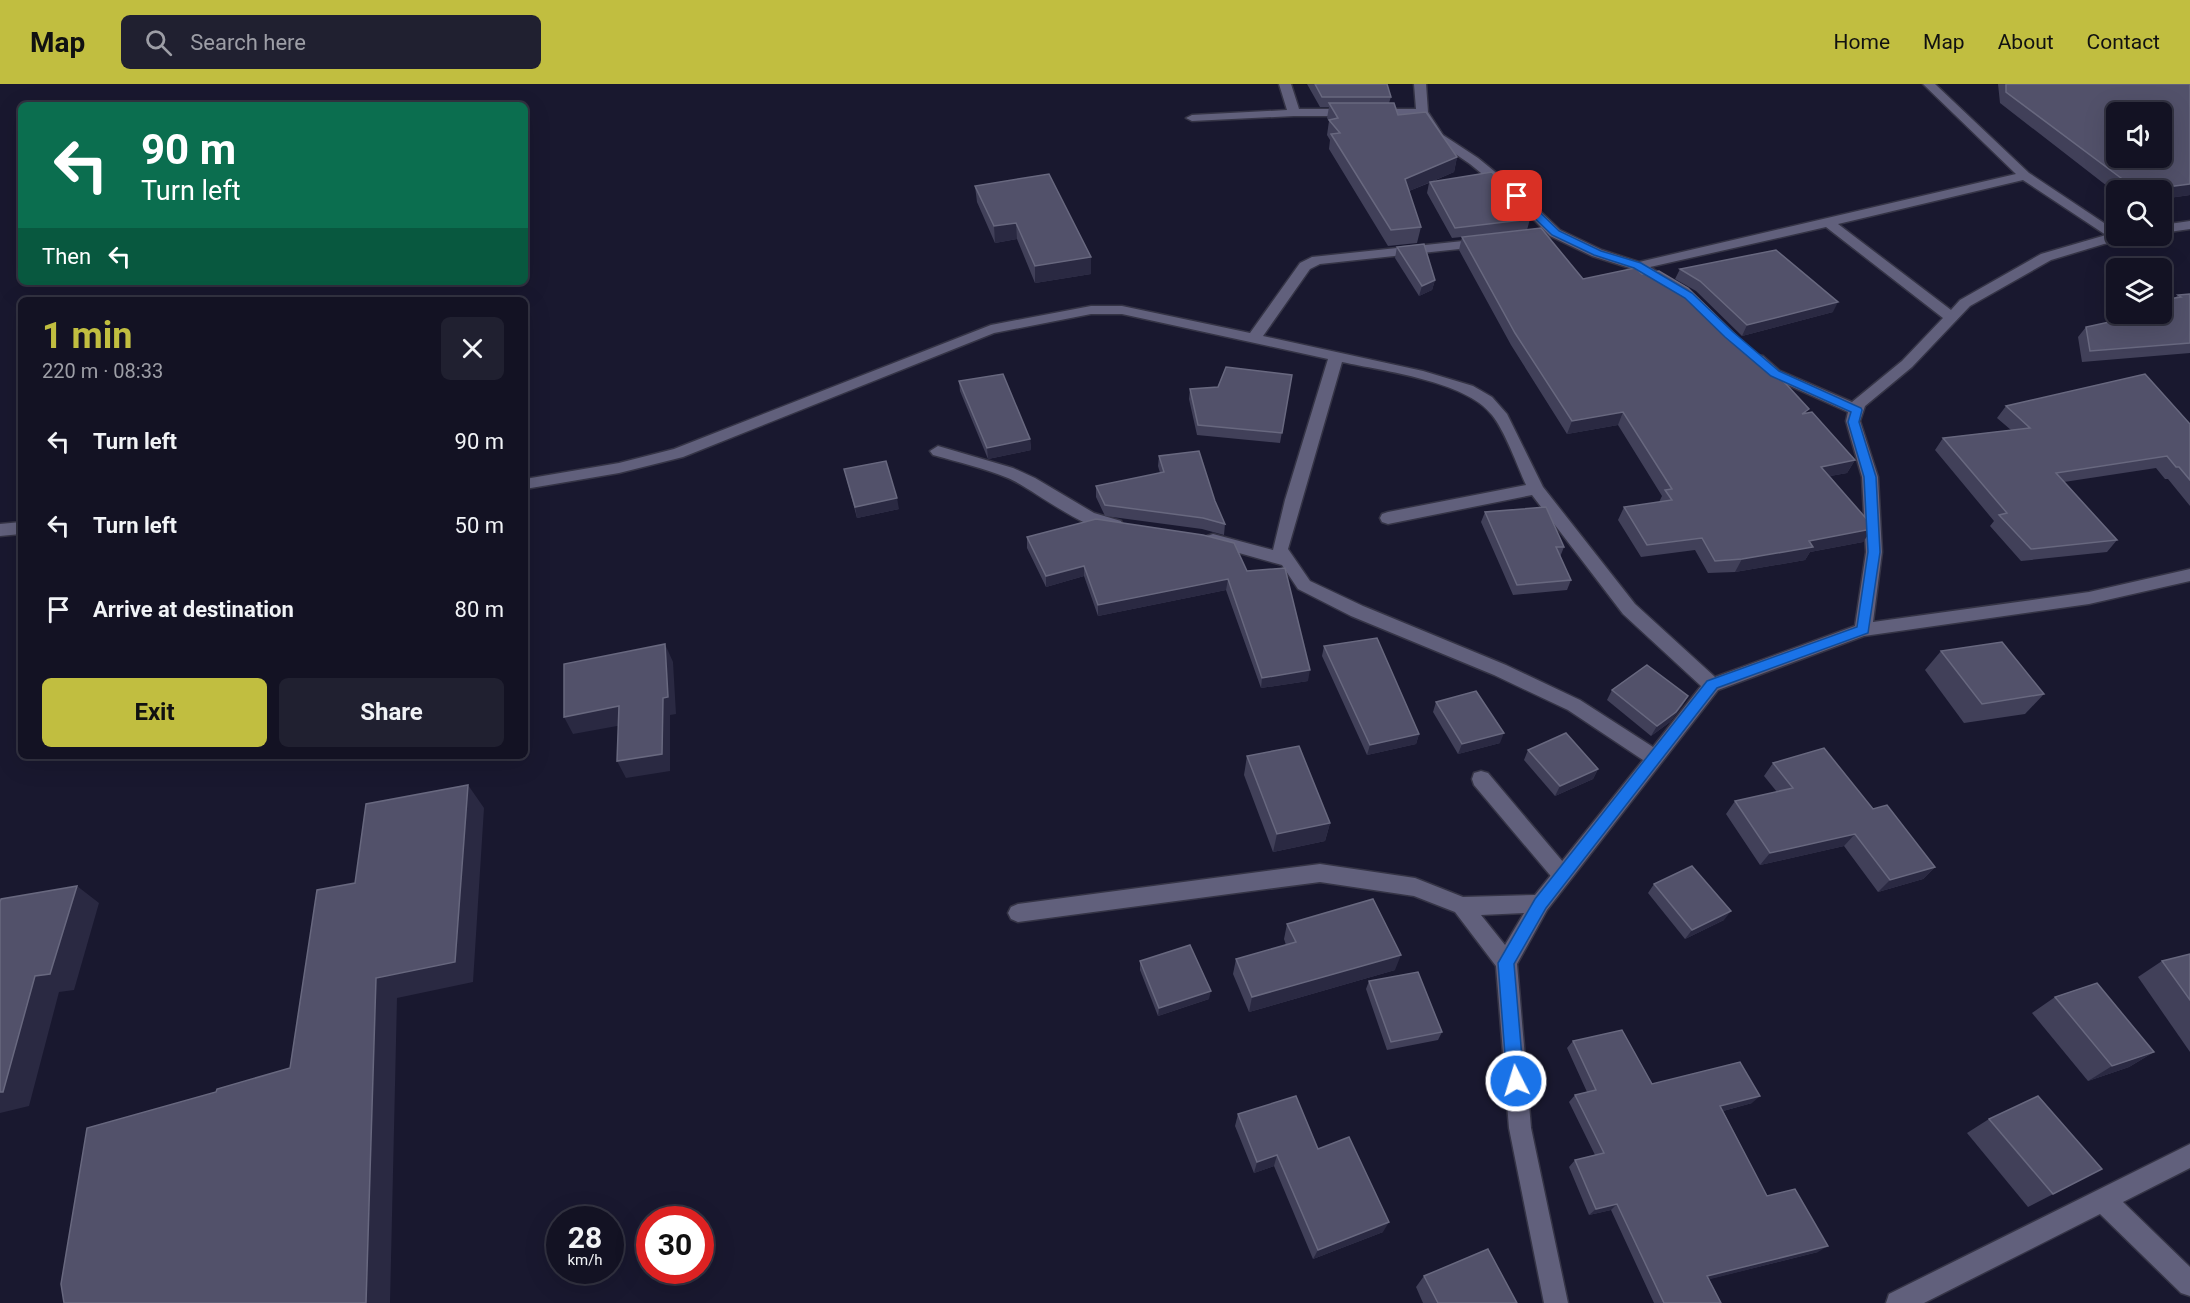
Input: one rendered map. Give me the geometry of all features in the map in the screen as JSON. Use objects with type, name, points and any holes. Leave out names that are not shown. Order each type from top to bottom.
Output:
[{"type":"street","points":[[1285,84],[1294,113]]},
{"type":"street","points":[[1420,84],[1422,112],[1439,136],[1517,196],[1556,233],[1597,253],[1638,266],[1679,290]]},
{"type":"street","points":[[1918,84],[1932,87],[2025,176],[2106,226]]},
{"type":"street","points":[[1192,118],[1294,113],[1422,112]]},
{"type":"street","points":[[1638,266],[2025,176]]},
{"type":"street","points":[[1828,223],[1951,317]]},
{"type":"street","points":[[2172,228],[2190,225]]},
{"type":"street","points":[[1534,236],[1556,233]]},
{"type":"street","points":[[1255,338],[1305,266],[1317,260],[1501,240]]},
{"type":"street","points":[[1863,630],[1874,552],[1870,477],[1853,422],[1858,404],[1907,364],[1965,303],[2046,257],[2106,240]]},
{"type":"street","points":[[528,483],[619,468],[678,453],[991,329],[1091,310],[1122,310],[1418,374],[1468,389],[1487,400],[1500,414],[1536,489],[1629,609],[1712,685]]},
{"type":"street","points":[[1744,348],[1775,374],[1857,410]]},
{"type":"street","points":[[1336,357],[1280,549],[1304,585],[1358,611],[1500,670],[1574,705],[1655,758]]},
{"type":"street","points":[[938,451],[1017,476],[1045,491],[1075,513],[1100,523],[1134,528]]},
{"type":"street","points":[[1388,518],[1536,489]]},
{"type":"street","points":[[0,530],[18,528]]},
{"type":"street","points":[[1202,537],[1286,560]]},
{"type":"street","points":[[1506,963],[1540,904],[1712,685],[1863,630],[2089,598],[2190,575]]},
{"type":"street","points":[[1481,779],[1562,875]]},
{"type":"street","points":[[1018,914],[1320,873],[1415,887],[1462,906],[1540,904]]},
{"type":"street","points":[[1462,906],[1506,963],[1520,1128],[1556,1303]]},
{"type":"street","points":[[1898,1303],[2190,1156]]},
{"type":"street","points":[[2103,1200],[2190,1284]]},
{"type":"building","points":[[1315,84],[1387,84],[1391,97],[1322,97]]},
{"type":"building","points":[[2006,84],[2190,84],[2190,184],[2172,186],[2172,180],[2124,180],[2108,168],[2172,168],[2172,102],[2106,102],[2106,167],[2006,92]]},
{"type":"building","points":[[1329,103],[1394,103],[1398,115],[1426,112],[1457,157],[1405,179],[1421,227],[1391,230],[1331,134],[1340,133],[1329,120],[1338,118]]},
{"type":"building","points":[[1492,172],[1530,219],[1455,228],[1430,182]]},
{"type":"building","points":[[1049,174],[1091,257],[1035,266],[1016,223],[994,226],[975,186]]},
{"type":"building","points":[[1541,228],[1583,279],[1635,268],[1642,274],[1659,271],[1688,288],[1809,409],[1802,414],[1812,412],[1855,460],[1821,467],[1871,524],[1872,529],[1809,541],[1813,547],[1742,559],[1715,561],[1702,538],[1647,545],[1624,507],[1672,500],[1665,490],[1672,489],[1623,412],[1572,421],[1515,333],[1462,237]]},
{"type":"building","points":[[1424,244],[1435,280],[1422,286],[1397,247]]},
{"type":"building","points":[[1776,250],[1838,302],[1747,325],[1700,281],[1680,269]]},
{"type":"building","points":[[2190,294],[2190,343],[2090,351],[2086,327],[2106,323],[2172,324],[2172,298],[2181,297],[2178,295]]},
{"type":"building","points":[[1226,367],[1292,375],[1282,433],[1198,425],[1190,389],[1218,387]]},
{"type":"building","points":[[1003,374],[1030,439],[987,448],[959,381]]},
{"type":"building","points":[[2145,374],[2190,424],[2190,480],[2167,456],[2056,473],[2117,540],[2031,549],[1999,515],[2007,513],[1943,438],[2030,428],[2006,406]]},
{"type":"building","points":[[1199,451],[1225,524],[1203,518],[1105,505],[1096,486],[1164,472],[1159,456]]},
{"type":"building","points":[[886,461],[897,498],[855,507],[844,469]]},
{"type":"building","points":[[1546,507],[1564,547],[1556,547],[1571,580],[1517,585],[1485,512]]},
{"type":"building","points":[[1096,519],[1203,535],[1234,543],[1247,571],[1285,568],[1310,670],[1262,678],[1228,579],[1098,605],[1084,566],[1046,576],[1027,537]]},
{"type":"building","points":[[1377,638],[1419,734],[1370,745],[1324,646]]},
{"type":"building","points":[[2002,642],[2044,694],[1982,704],[1941,651]]},
{"type":"building","points":[[665,644],[668,697],[663,698],[662,754],[617,761],[619,706],[564,717],[564,664]]},
{"type":"building","points":[[1647,665],[1688,696],[1676,712],[1657,726],[1612,690]]},
{"type":"building","points":[[1476,691],[1504,733],[1462,744],[1436,702]]},
{"type":"building","points":[[1566,733],[1598,769],[1560,786],[1528,750]]},
{"type":"building","points":[[1299,746],[1330,823],[1277,834],[1247,756]]},
{"type":"building","points":[[1824,748],[1873,809],[1887,805],[1935,867],[1890,880],[1855,834],[1770,853],[1735,801],[1793,788],[1773,763]]},
{"type":"building","points":[[468,785],[455,962],[376,978],[366,1303],[64,1303],[61,1284],[87,1128],[216,1092],[217,1089],[290,1068],[317,890],[355,883],[366,804]]},
{"type":"building","points":[[1692,866],[1731,911],[1692,930],[1654,884]]},
{"type":"building","points":[[77,886],[50,974],[35,976],[3,1092],[0,1092],[1,899]]},
{"type":"building","points":[[1373,899],[1401,955],[1252,997],[1236,959],[1296,942],[1287,924]]},
{"type":"building","points":[[1190,945],[1211,991],[1159,1008],[1140,961]]},
{"type":"building","points":[[2190,954],[2190,1000],[2162,961]]},
{"type":"building","points":[[1418,972],[1442,1032],[1391,1042],[1369,981]]},
{"type":"building","points":[[2097,983],[2154,1052],[2112,1066],[2055,997]]},
{"type":"building","points":[[1622,1030],[1652,1084],[1740,1062],[1760,1096],[1720,1106],[1767,1196],[1795,1189],[1828,1246],[1707,1276],[1721,1303],[1664,1303],[1617,1204],[1596,1209],[1575,1160],[1604,1153],[1575,1095],[1596,1090],[1573,1041]]},
{"type":"building","points":[[1296,1096],[1318,1149],[1349,1137],[1389,1222],[1318,1250],[1277,1155],[1257,1162],[1238,1114]]},
{"type":"building","points":[[2038,1096],[2102,1169],[2053,1194],[1989,1119]]},
{"type":"building","points":[[1488,1249],[1517,1303],[1438,1303],[1424,1276]]},
{"type":"route","points":[[1516,1081],[1506,963],[1540,904],[1712,685],[1863,630],[1874,552],[1870,477],[1853,422],[1857,410],[1775,374],[1729,335],[1689,296],[1638,266],[1597,253],[1556,233],[1517,196]]}]
